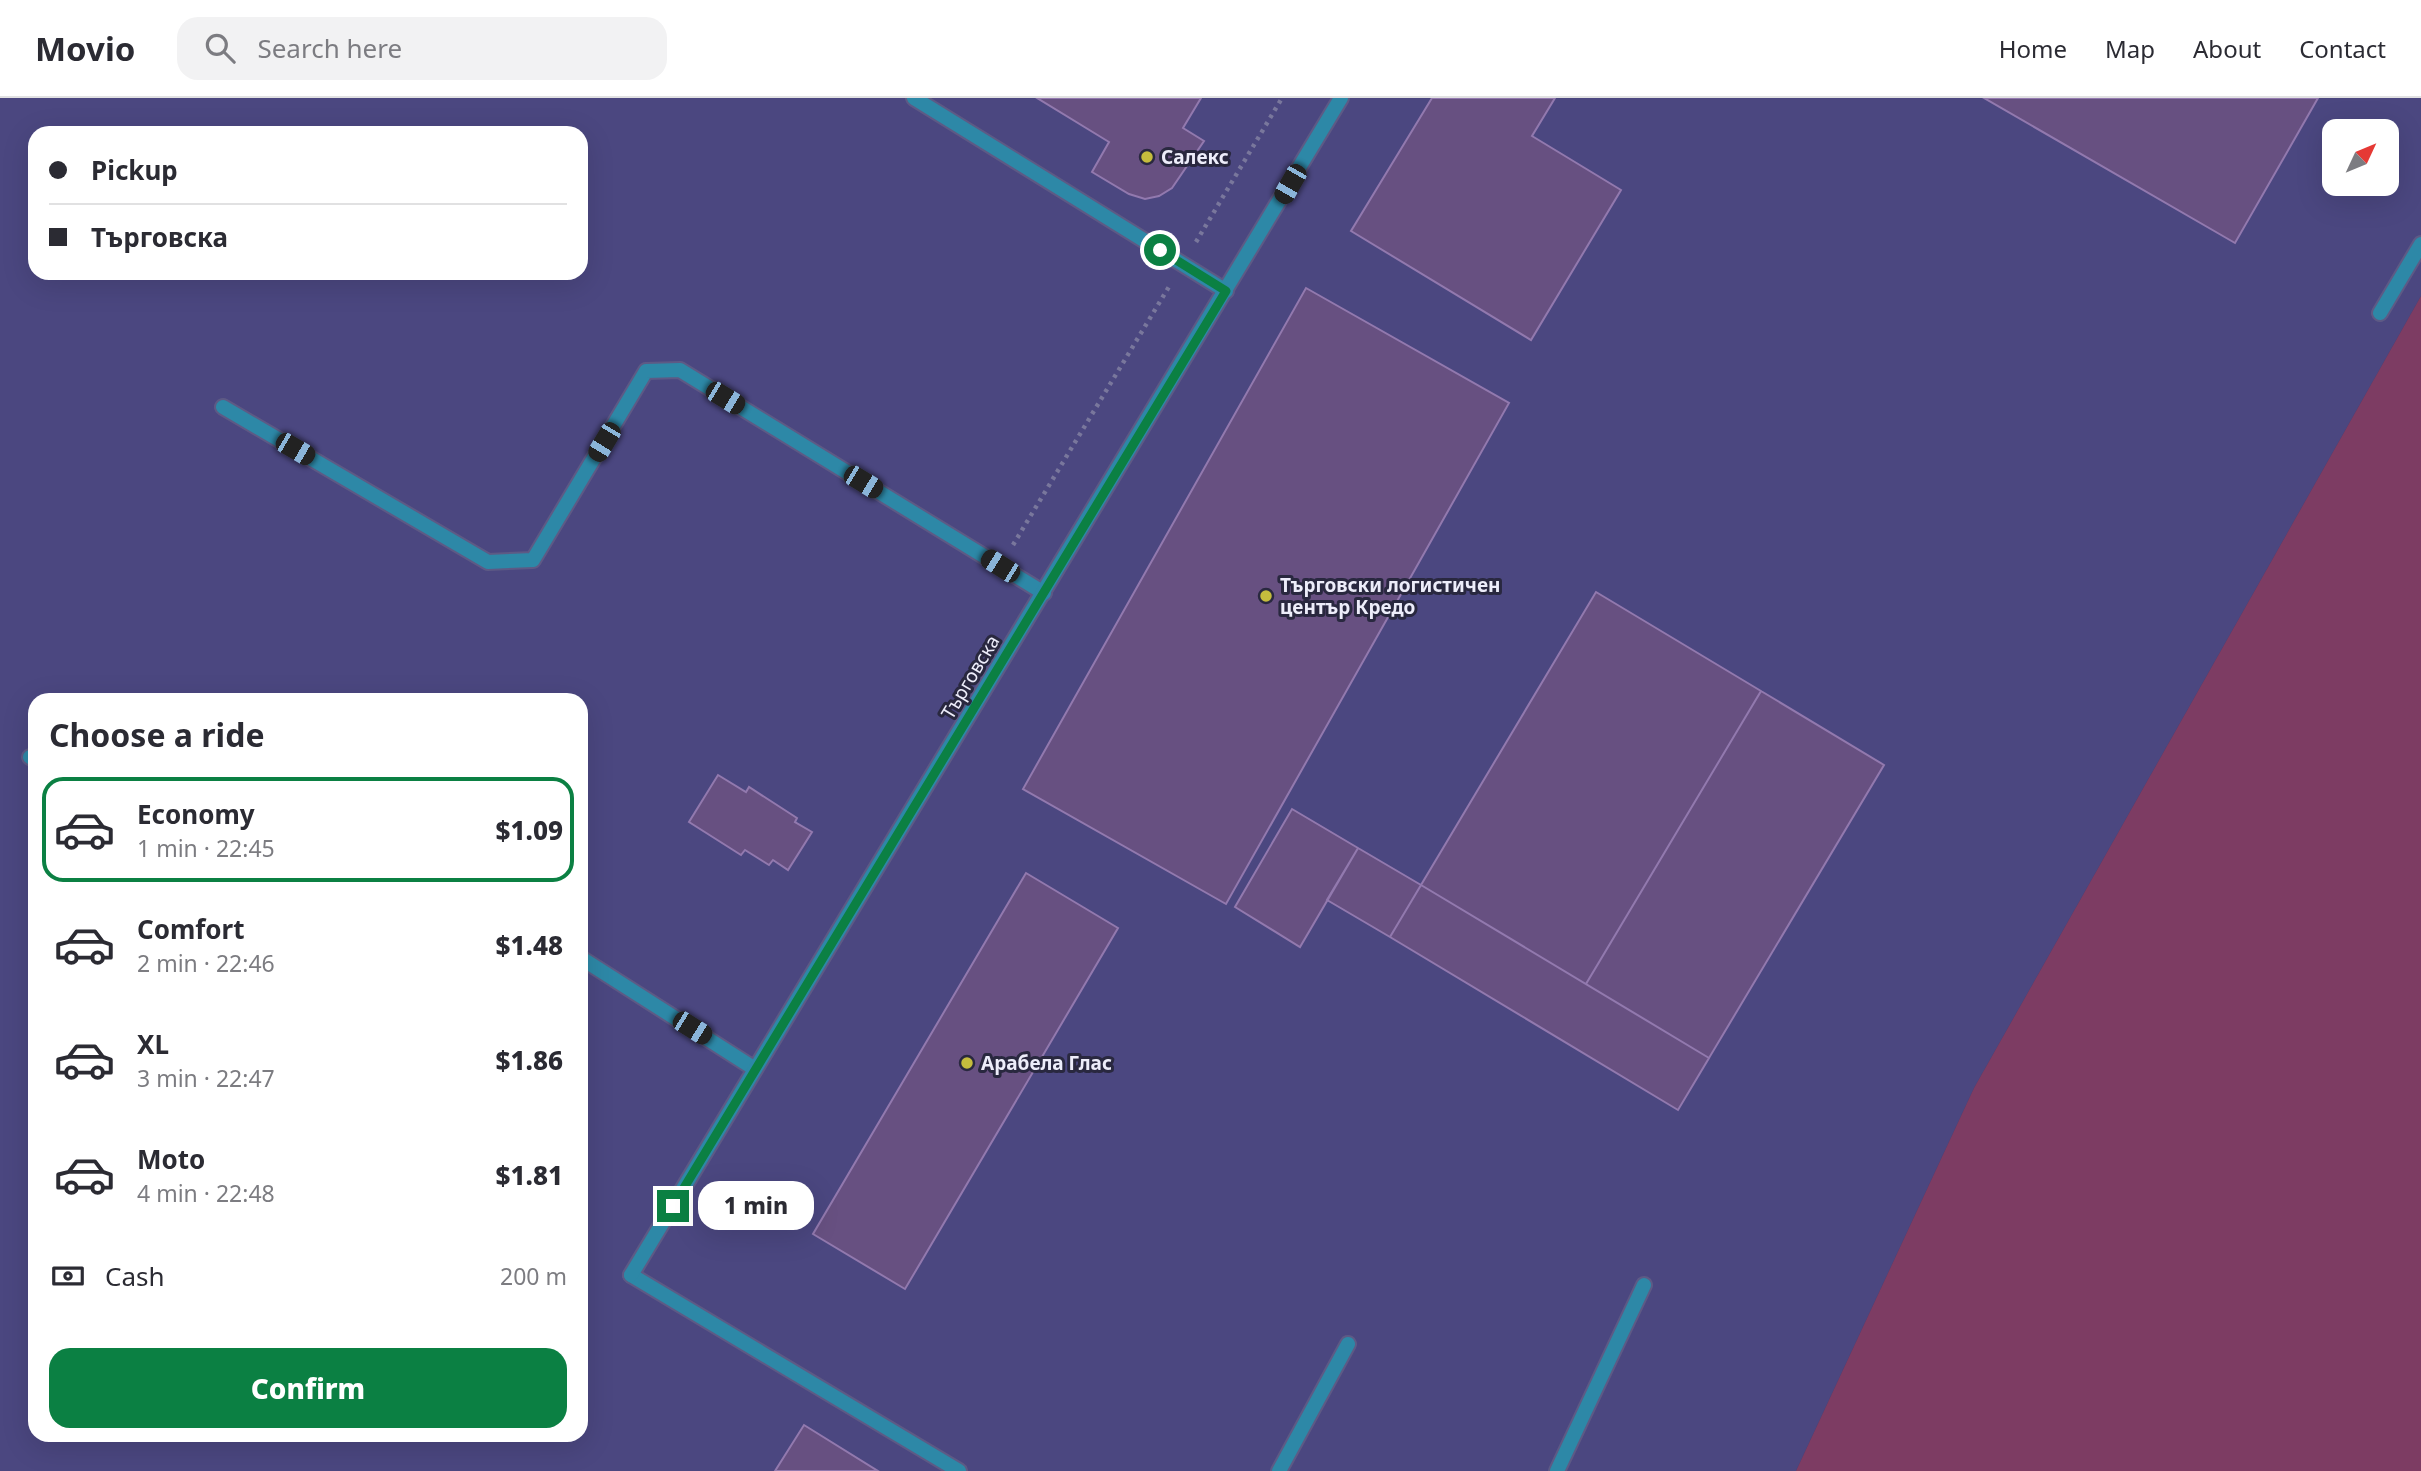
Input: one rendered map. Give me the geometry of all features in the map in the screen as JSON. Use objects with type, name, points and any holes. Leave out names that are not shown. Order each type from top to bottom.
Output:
[{"type":"street","points":[[914,98],[1226,291]]},
{"type":"street","name":"Търговска","points":[[959,1471],[631,1275],[1340,98]]},
{"type":"street","points":[[2380,313],[2421,244]]},
{"type":"street","points":[[223,407],[488,562],[533,560],[646,371],[680,370],[1044,593]]},
{"type":"street","points":[[588,962],[755,1069]]},
{"type":"street","points":[[1557,1471],[1644,1285]]},
{"type":"street","points":[[1279,1471],[1348,1344]]},
{"type":"path","points":[[1000,566],[1282,98]]},
{"type":"shaded area","points":[[0,98],[2421,98],[2421,296],[1974,1088],[1796,1471],[0,1471]]},
{"type":"shaded area","points":[[2421,296],[2421,1471],[1796,1471],[1974,1088]]},
{"type":"building","name":"Салекс","points":[[1037,98],[1201,98],[1183,128],[1204,141],[1172,188],[1159,196],[1145,199],[1129,194],[1092,172],[1109,142]]},
{"type":"building","points":[[1432,98],[1555,98],[1532,136],[1621,190],[1531,340],[1351,231]]},
{"type":"building","points":[[1984,98],[2318,98],[2235,243]]},
{"type":"building","name":"Търговски логистичен център Кредо","points":[[1306,288],[1509,403],[1226,904],[1023,789]]},
{"type":"building","points":[[1596,592],[1761,691],[1586,984],[1421,885]]},
{"type":"building","points":[[1761,691],[1884,765],[1709,1058],[1586,984]]},
{"type":"building","points":[[718,775],[746,792],[749,787],[797,818],[795,822],[812,832],[788,870],[773,860],[769,865],[745,850],[741,855],[689,822]]},
{"type":"building","points":[[1292,809],[1358,848],[1300,947],[1235,907]]},
{"type":"building","points":[[1358,848],[1421,885],[1390,937],[1327,900]]},
{"type":"building","points":[[1026,873],[1118,928],[905,1289],[813,1234]]},
{"type":"building","points":[[1421,885],[1709,1058],[1678,1110],[1390,937]]},
{"type":"building","points":[[804,1425],[878,1471],[775,1471]]},
{"type":"place","name":"Салекс","points":[[1147,157]]},
{"type":"place","name":"Търговски логистичен център Кредо","points":[[1266,596]]},
{"type":"place","name":"Арабела Глас","points":[[967,1063]]},
{"type":"route","points":[[673,1206],[1226,291],[1160,250]]}]
